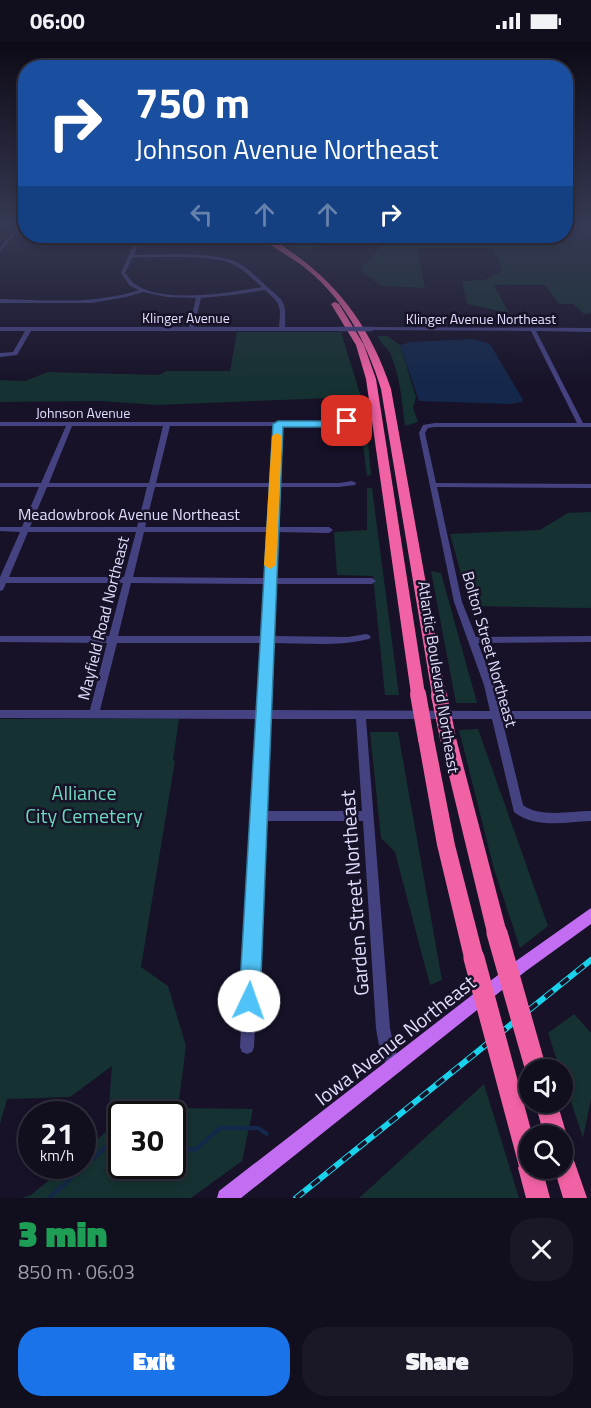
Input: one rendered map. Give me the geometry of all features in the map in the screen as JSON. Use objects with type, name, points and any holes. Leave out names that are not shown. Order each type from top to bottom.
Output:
[{"type":"highway","name":"Atlantic Boulevard Northeast","points":[[310,277],[343,314],[364,355],[374,393],[418,694],[446,845],[519,1127]]},
{"type":"highway","name":"Atlantic Boulevard Northeast","points":[[320,277],[335,290],[358,319],[378,360],[386,389],[448,738],[497,933],[533,1059]]},
{"type":"highway","name":"Atlantic Boulevard Northeast","points":[[533,1179],[538,1198]]},
{"type":"highway","points":[[569,1179],[575,1198]]},
{"type":"main road","name":"Iowa Avenue Northeast","points":[[226,1198],[521,966],[591,915]]},
{"type":"street","points":[[125,277],[129,282],[143,290],[169,295],[228,295],[266,288]]},
{"type":"street","points":[[253,277],[282,303],[282,329]]},
{"type":"street","points":[[0,301],[98,301],[123,297],[143,290]]},
{"type":"street","points":[[191,329],[199,296]]},
{"type":"street","name":"Klinger Avenue","points":[[0,329],[371,330]]},
{"type":"street","points":[[0,355],[15,354],[29,329]]},
{"type":"street","name":"Klinger Avenue Northeast","points":[[371,330],[591,330]]},
{"type":"street","points":[[533,330],[581,425],[591,425]]},
{"type":"street","name":"Johnson Avenue","points":[[0,424],[337,424],[347,421]]},
{"type":"street","points":[[70,424],[1,582],[372,581]]},
{"type":"street","name":"Mayfield Road Northeast","points":[[94,714],[167,424]]},
{"type":"street","points":[[247,1047],[278,424]]},
{"type":"street","name":"Bolton Street Northeast","points":[[581,425],[425,426],[422,433],[458,602],[489,686],[516,803],[527,815],[536,817],[591,816]]},
{"type":"street","points":[[0,485],[274,486],[352,483]]},
{"type":"street","points":[[433,485],[591,486]]},
{"type":"street","name":"Meadowbrook Avenue Northeast","points":[[0,529],[329,530]]},
{"type":"street","points":[[0,639],[348,640],[366,637]]},
{"type":"street","points":[[471,640],[591,639]]},
{"type":"street","points":[[0,714],[591,715]]},
{"type":"street","name":"Garden Street Northeast","points":[[361,715],[383,1028],[387,1050],[396,1066]]},
{"type":"street","points":[[258,816],[367,816]]},
{"type":"green space","points":[[369,277],[423,277],[425,288],[381,286]]},
{"type":"green space","points":[[491,277],[591,277],[591,313],[584,314],[573,304],[559,304],[545,285],[494,285],[509,313],[467,304],[462,281],[485,280]]},
{"type":"green space","points":[[237,332],[341,332],[361,397],[364,398],[371,475],[367,476],[357,397],[157,405],[101,401],[0,402],[0,380],[25,381],[48,372],[159,375],[167,371],[230,371]]},
{"type":"green space","points":[[377,336],[387,336],[400,345],[416,397],[413,408],[418,422],[405,426],[397,372],[390,353]]},
{"type":"green space","points":[[367,488],[372,488],[399,695],[385,695],[373,576],[337,575],[334,532],[367,530]]},
{"type":"green space","points":[[591,512],[591,608],[470,606],[450,534],[540,530],[568,513]]},
{"type":"green space","points":[[431,571],[441,573],[477,703],[456,703]]},
{"type":"green space","name":"Alliance City Cemetery","points":[[0,719],[179,719],[173,760],[175,761],[141,967],[168,986],[186,1046],[179,1101],[109,1101],[112,1066],[70,1097],[7,1099],[0,1124]]},
{"type":"green space","points":[[478,729],[548,926],[520,948],[494,869],[459,730]]},
{"type":"green space","points":[[370,732],[398,732],[442,980],[430,985],[395,852],[381,838]]},
{"type":"green space","points":[[574,1014],[591,1033],[591,1099],[583,1138],[573,1108],[573,1059],[557,1059],[548,1033]]},
{"type":"green space","points":[[484,1084],[519,1198],[359,1198]]},
{"type":"green space","name":"Alliance City Cemetery","points":[[186,1108],[253,1109],[242,1161],[191,1198],[22,1198],[31,1195],[50,1179],[96,1179],[96,1141],[107,1131],[108,1118],[108,1179],[186,1179]]},
{"type":"water","points":[[474,339],[490,344],[523,400],[522,402],[510,404],[419,401],[400,345],[411,342]]},
{"type":"waterway","points":[[186,1148],[195,1150],[220,1128],[258,1128],[267,1134]]},
{"type":"waterway","points":[[49,1198],[108,1145]]},
{"type":"railway","points":[[296,1198],[591,960]]},
{"type":"slow traffic","points":[[270,565],[277,436]]},
{"type":"route","points":[[249,1001],[278,424],[337,424],[347,421]]}]
